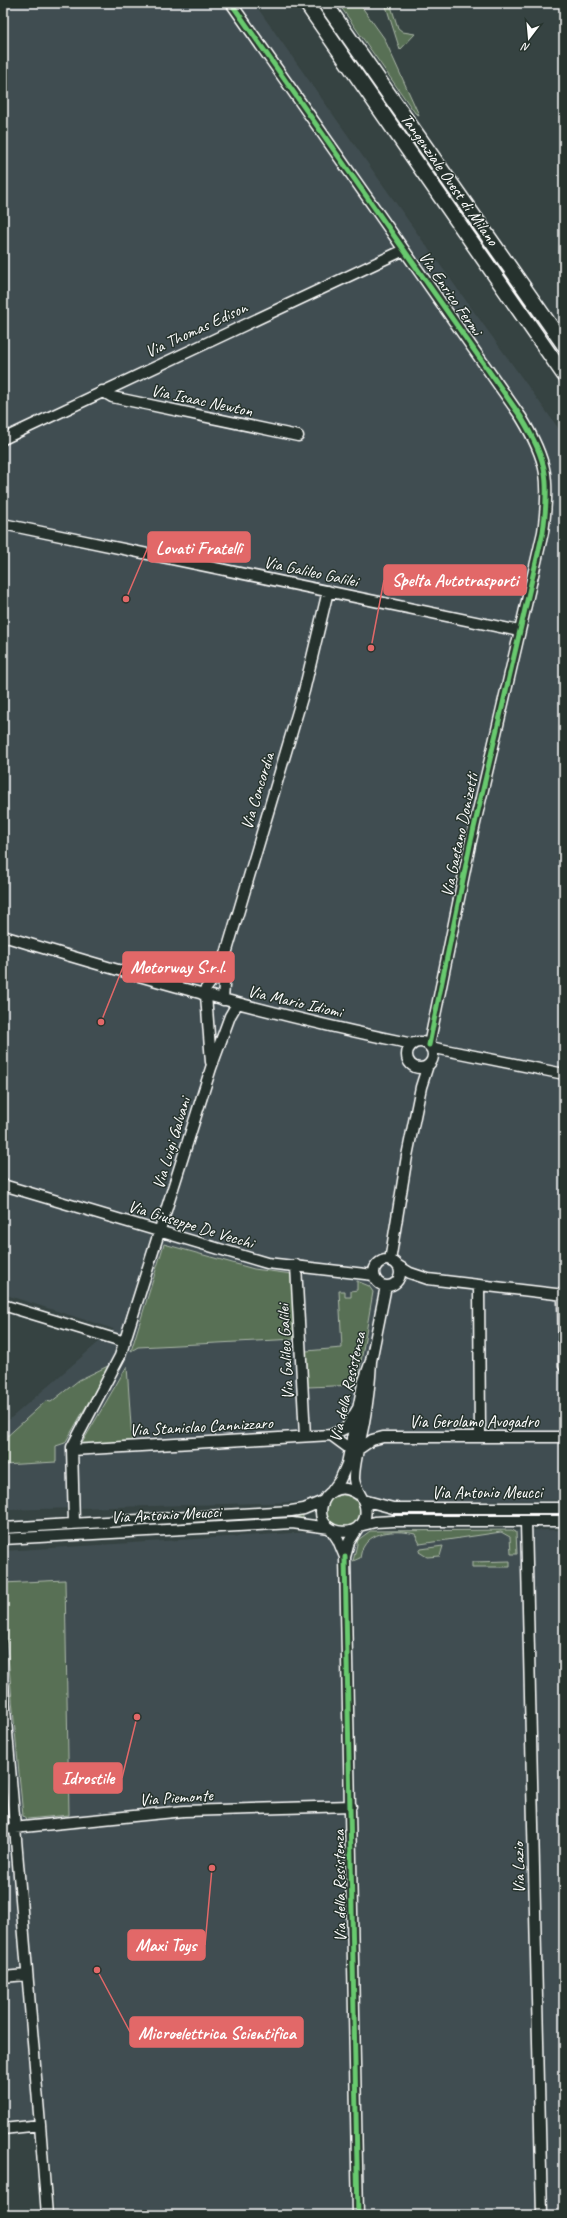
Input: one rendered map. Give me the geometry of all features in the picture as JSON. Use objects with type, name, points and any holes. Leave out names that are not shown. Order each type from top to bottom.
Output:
[{"type":"highway","name":"Tangenziale Ovest di Milano","points":[[306,3],[564,375]]},
{"type":"highway","name":"Tangenziale Ovest di Milano","points":[[325,3],[564,345]]},
{"type":"street","name":"Via Enrico Fermi","points":[[231,3],[521,417],[537,444],[543,462],[547,504],[543,532],[519,631]]},
{"type":"street","name":"Via Thomas Edison","points":[[3,439],[102,391],[404,250]]},
{"type":"street","name":"Via Isaac Newton","points":[[102,391],[112,398],[298,436]]},
{"type":"street","name":"Via Galileo Galilei","points":[[3,524],[519,631]]},
{"type":"street","name":"Via Concordia","points":[[223,1000],[226,954],[304,691],[328,591]]},
{"type":"street","name":"Via Gaetano Donizetti","points":[[430,1046],[433,1019],[519,631]]},
{"type":"street","name":"Via Mario Idiomi","points":[[3,936],[237,1004],[293,1018],[395,1040],[416,1043]]},
{"type":"street","points":[[204,995],[226,954]]},
{"type":"street","name":"Via Luigi Galvani","points":[[204,995],[211,1068]]},
{"type":"street","name":"Via Luigi Galvani","points":[[72,1450],[72,1447],[120,1356],[161,1231],[211,1068],[230,1016],[237,1004]]},
{"type":"street","name":"Via Gaetano Donizetti","points":[[416,1043],[433,1019]]},
{"type":"street","points":[[395,1040],[407,1053],[408,1060],[413,1066],[420,1087]]},
{"type":"street","points":[[407,1053],[416,1043],[452,1052],[564,1074]]},
{"type":"street","points":[[390,1285],[400,1276],[394,1263],[407,1156],[420,1087],[433,1053],[430,1046]]},
{"type":"street","points":[[413,1066],[421,1068],[430,1062],[452,1052]]},
{"type":"street","name":"Via Giuseppe De Vecchi","points":[[3,1185],[267,1263],[296,1265],[374,1275]]},
{"type":"street","points":[[428,1279],[410,1273],[394,1263],[380,1262],[376,1266],[374,1275],[377,1281],[390,1285],[404,1280],[428,1279],[564,1295],[564,1366]]},
{"type":"street","name":"Via Galileo Galilei","points":[[296,1265],[305,1436]]},
{"type":"street","name":"Via della Resistenza","points":[[332,1491],[342,1476],[354,1449],[358,1408],[363,1384],[371,1361],[390,1285]]},
{"type":"street","points":[[479,1285],[480,1437]]},
{"type":"street","points":[[3,1305],[125,1342]]},
{"type":"street","points":[[361,1497],[344,1488],[332,1491],[323,1501],[321,1513],[325,1523],[330,1528],[343,1533],[352,1531],[359,1526],[366,1512],[361,1497],[354,1477],[354,1449],[364,1420],[370,1388],[371,1361]]},
{"type":"street","name":"Via Stanislao Cannizzaro","points":[[72,1450],[331,1435],[346,1428],[358,1408]]},
{"type":"street","points":[[364,1420],[368,1428],[383,1437]]},
{"type":"street","points":[[331,1435],[354,1449]]},
{"type":"street","name":"Via Gerolamo Avogadro","points":[[354,1449],[372,1440],[383,1437],[564,1437]]},
{"type":"street","points":[[72,1450],[74,1523]]},
{"type":"street","name":"Via Antonio Meucci","points":[[361,1497],[393,1508],[564,1508]]},
{"type":"street","name":"Via Antonio Meucci","points":[[3,1528],[291,1511],[304,1509],[323,1501]]},
{"type":"street","name":"Via Antonio Meucci","points":[[359,1526],[375,1522],[393,1521],[564,1521]]},
{"type":"street","name":"Via Lazio","points":[[526,1521],[542,2215]]},
{"type":"street","name":"Via Antonio Meucci","points":[[3,1539],[292,1523],[330,1528]]},
{"type":"street","name":"Via della Resistenza","points":[[358,2215],[345,1556],[349,1542],[359,1526]]},
{"type":"street","name":"Via della Resistenza","points":[[330,1528],[338,1540],[345,1556]]},
{"type":"street","points":[[3,1685],[16,1827],[26,1975],[47,2215]]},
{"type":"street","name":"Via Piemonte","points":[[3,1829],[184,1811],[351,1806]]},
{"type":"street","points":[[3,1977],[26,1975]]},
{"type":"street","points":[[3,2129],[40,2125]]},
{"type":"shaded area","points":[[3,3],[254,3],[422,240],[564,436],[564,1500],[298,1502],[3,1510],[3,1425],[114,1329],[3,1294]]},
{"type":"shaded area","points":[[564,1530],[564,2215],[55,2215],[46,2121],[3,2125],[3,1551],[310,1532]]},
{"type":"green space","points":[[338,3],[359,3],[384,38],[419,115],[415,113]]},
{"type":"green space","points":[[385,3],[390,3],[398,28],[403,32],[415,34],[400,50]]},
{"type":"green space","points":[[164,1244],[254,1269],[292,1274],[296,1339],[138,1347],[131,1351]]},
{"type":"green space","points":[[357,1281],[369,1286],[373,1292],[357,1385],[308,1387],[306,1351],[342,1348],[339,1291],[345,1291],[345,1297],[351,1297],[351,1291],[357,1290]]},
{"type":"green space","points":[[110,1365],[65,1443],[56,1446],[56,1462],[3,1465],[3,1440],[46,1401],[51,1402],[79,1380]]},
{"type":"green space","points":[[127,1366],[132,1441],[83,1444],[82,1443]]},
{"type":"green space","points":[[343,1495],[355,1500],[360,1512],[355,1524],[343,1529],[331,1524],[326,1512],[331,1500]]},
{"type":"green space","points":[[303,1514],[303,1520],[103,1528],[289,1517]]},
{"type":"green space","points":[[397,1514],[493,1514],[493,1516],[397,1516]]},
{"type":"green space","points":[[512,1530],[516,1532],[517,1554],[511,1554],[510,1537],[501,1532],[420,1544],[415,1534],[387,1532],[368,1541],[361,1552],[360,1558],[353,1561],[358,1540],[370,1531]]},
{"type":"green space","points":[[443,1546],[440,1556],[427,1557],[419,1552],[421,1549]]},
{"type":"green space","points":[[510,1561],[510,1567],[472,1567],[472,1562]]},
{"type":"green space","points":[[65,1580],[69,1815],[27,1819],[23,1816],[3,1604],[3,1583]]},
{"type":"cycle path","points":[[231,3],[521,417],[537,446],[545,472],[546,499],[543,532],[470,845],[429,1045]]},
{"type":"cycle path","points":[[345,1557],[358,2215]]},
{"type":"place","name":"Lovati Fratelli","points":[[126,599]]},
{"type":"place","name":"Spelta Autotrasporti","points":[[371,648]]},
{"type":"place","name":"Motorway S.r.l.","points":[[101,1022]]},
{"type":"place","name":"Idrostile","points":[[137,1717]]},
{"type":"place","name":"Maxi Toys","points":[[212,1868]]},
{"type":"place","name":"Microelettrica Scientifica","points":[[97,1970]]}]
